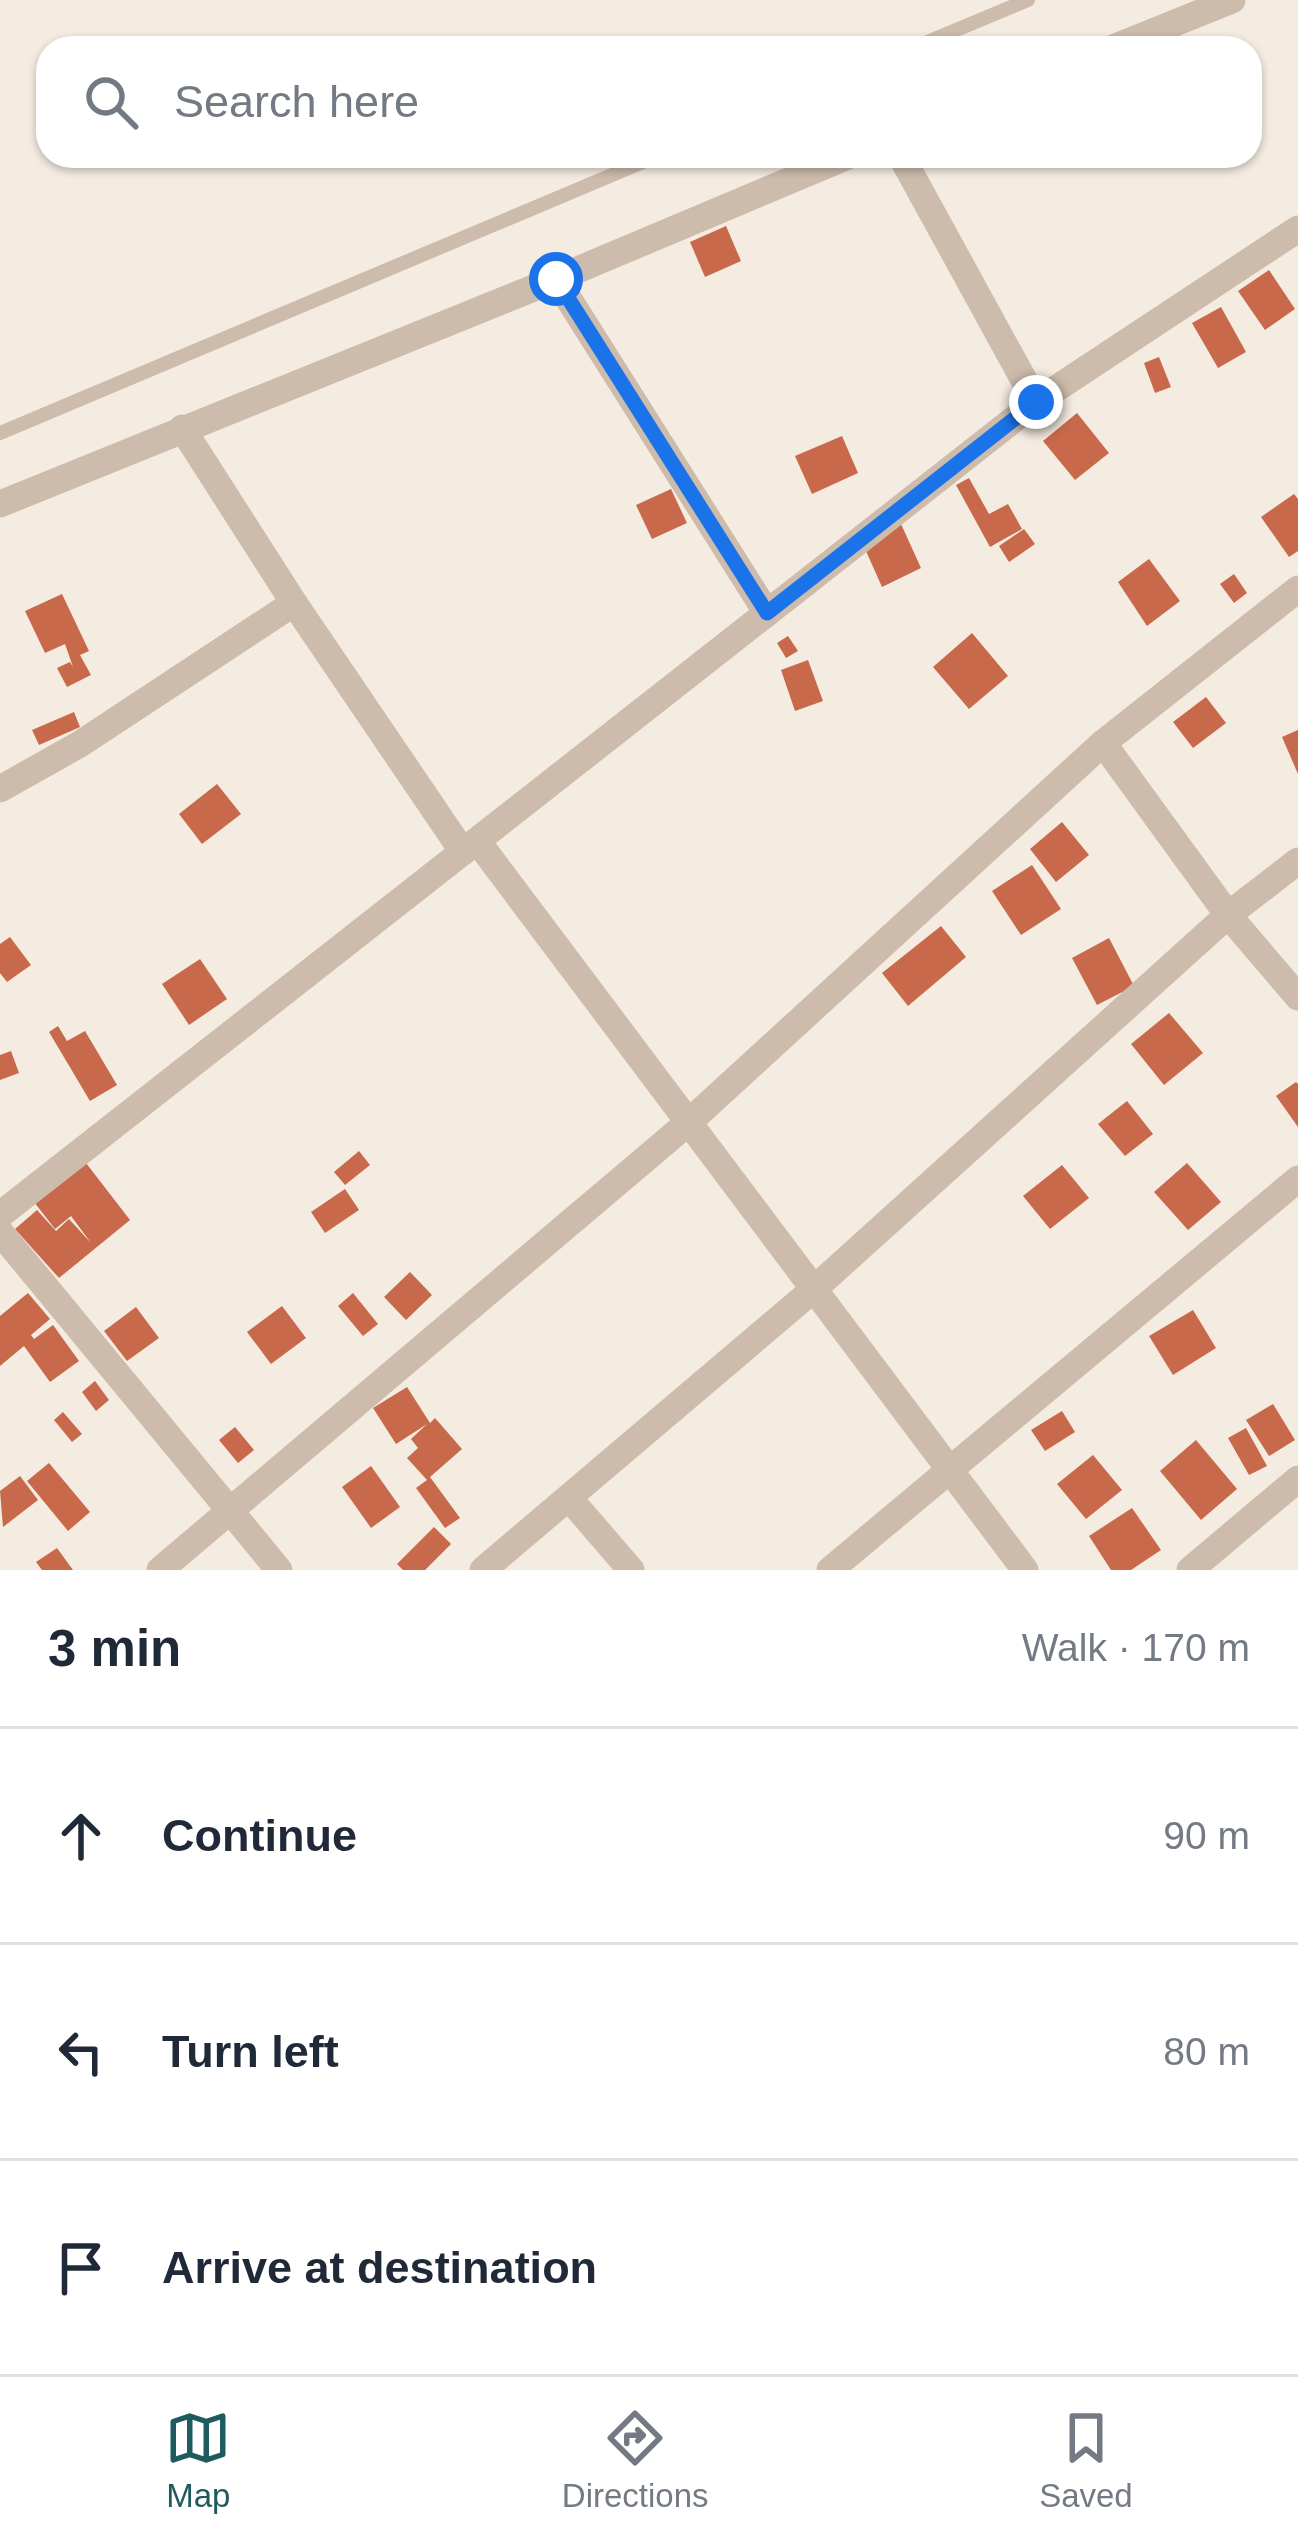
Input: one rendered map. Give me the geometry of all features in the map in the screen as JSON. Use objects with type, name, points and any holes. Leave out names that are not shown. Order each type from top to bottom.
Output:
[{"type":"street","points":[[1143,36],[1232,0]]},
{"type":"street","points":[[0,505],[820,168]]},
{"type":"street","points":[[908,168],[1036,402]]},
{"type":"street","points":[[0,1215],[1036,402],[1298,229]]},
{"type":"street","points":[[556,279],[767,613]]},
{"type":"street","points":[[182,428],[294,603],[471,847],[689,1122],[1025,1570]]},
{"type":"street","points":[[160,1570],[689,1122],[1102,743],[1298,589]]},
{"type":"street","points":[[0,789],[80,744],[294,603]]},
{"type":"street","points":[[1102,743],[1228,915],[1298,998]]},
{"type":"street","points":[[483,1570],[814,1289],[1228,915],[1298,861]]},
{"type":"street","points":[[830,1570],[1298,1178]]},
{"type":"street","points":[[0,1232],[279,1570]]},
{"type":"street","points":[[1190,1570],[1298,1479]]},
{"type":"street","points":[[569,1498],[631,1570]]},
{"type":"lane","points":[[942,36],[1028,0]]},
{"type":"lane","points":[[0,433],[629,168]]},
{"type":"building","points":[[726,226],[741,261],[705,277],[690,242]]},
{"type":"building","points":[[1269,270],[1295,309],[1265,330],[1238,291]]},
{"type":"building","points":[[1221,307],[1246,352],[1218,368],[1192,323]]},
{"type":"building","points":[[1159,357],[1171,387],[1155,393],[1144,363]]},
{"type":"building","points":[[1077,413],[1109,453],[1075,480],[1043,441]]},
{"type":"building","points":[[842,436],[858,473],[812,494],[795,456]]},
{"type":"building","points":[[969,478],[989,514],[1008,504],[1022,529],[990,547],[956,485]]},
{"type":"building","points":[[671,489],[687,523],[652,539],[636,505]]},
{"type":"building","points":[[1294,494],[1298,499],[1298,551],[1289,557],[1261,517]]},
{"type":"building","points":[[901,524],[921,568],[882,587],[862,542]]},
{"type":"building","points":[[1024,529],[1035,544],[1009,562],[999,546]]},
{"type":"building","points":[[1149,559],[1180,601],[1147,626],[1118,582]]},
{"type":"building","points":[[1234,574],[1247,593],[1234,603],[1220,584]]},
{"type":"building","points":[[62,594],[89,651],[80,655],[91,675],[67,687],[57,668],[70,662],[73,667],[65,644],[45,653],[25,611]]},
{"type":"building","points":[[972,633],[1008,676],[969,709],[933,667]]},
{"type":"building","points":[[788,636],[798,651],[786,658],[777,643]]},
{"type":"building","points":[[808,660],[823,701],[795,711],[781,670]]},
{"type":"building","points":[[1206,697],[1226,723],[1193,748],[1173,722]]},
{"type":"building","points":[[74,712],[80,727],[39,745],[32,730]]},
{"type":"building","points":[[1298,730],[1298,774],[1282,737]]},
{"type":"building","points":[[217,784],[241,814],[202,844],[179,814]]},
{"type":"building","points":[[1062,822],[1089,855],[1056,882],[1030,849]]},
{"type":"building","points":[[1032,865],[1061,909],[1021,935],[992,891]]},
{"type":"building","points":[[941,926],[966,957],[908,1006],[882,973]]},
{"type":"building","points":[[10,937],[31,965],[7,982],[0,973],[0,944]]},
{"type":"building","points":[[1109,938],[1134,986],[1097,1005],[1072,958]]},
{"type":"building","points":[[200,959],[227,999],[189,1025],[162,984]]},
{"type":"building","points":[[1169,1013],[1203,1053],[1164,1085],[1131,1044]]},
{"type":"building","points":[[58,1026],[67,1041],[85,1031],[117,1085],[90,1101],[49,1032]]},
{"type":"building","points":[[11,1051],[19,1073],[0,1080],[0,1055]]},
{"type":"building","points":[[1298,1084],[1298,1127],[1276,1096]]},
{"type":"building","points":[[1127,1101],[1153,1134],[1125,1156],[1098,1124]]},
{"type":"building","points":[[359,1151],[370,1165],[345,1185],[334,1172]]},
{"type":"building","points":[[86,1163],[130,1220],[59,1278],[15,1229],[37,1210],[56,1231],[69,1219],[91,1243],[71,1216],[55,1229],[34,1202]]},
{"type":"building","points":[[1187,1163],[1221,1202],[1188,1230],[1154,1192]]},
{"type":"building","points":[[1062,1165],[1089,1198],[1050,1229],[1023,1196]]},
{"type":"building","points":[[345,1189],[359,1210],[325,1233],[311,1212]]},
{"type":"building","points":[[410,1272],[432,1295],[406,1320],[384,1297]]},
{"type":"building","points":[[28,1293],[50,1319],[31,1335],[34,1339],[53,1325],[79,1361],[50,1382],[24,1346],[0,1366],[0,1316]]},
{"type":"building","points":[[353,1293],[378,1324],[363,1336],[338,1306]]},
{"type":"building","points":[[282,1306],[306,1338],[271,1364],[247,1332]]},
{"type":"building","points":[[136,1307],[159,1338],[127,1361],[104,1331]]},
{"type":"building","points":[[1193,1310],[1216,1348],[1173,1375],[1149,1336]]},
{"type":"building","points":[[95,1381],[109,1400],[96,1411],[82,1392]]},
{"type":"building","points":[[407,1387],[430,1423],[435,1418],[462,1449],[430,1477],[460,1518],[445,1528],[416,1488],[427,1480],[407,1458],[418,1448],[411,1439],[427,1424],[396,1444],[373,1408]]},
{"type":"building","points":[[1273,1404],[1295,1440],[1269,1456],[1246,1420]]},
{"type":"building","points":[[1062,1411],[1075,1432],[1045,1451],[1031,1430]]},
{"type":"building","points":[[63,1412],[82,1434],[72,1442],[54,1420]]},
{"type":"building","points":[[235,1427],[254,1450],[238,1463],[219,1440]]},
{"type":"building","points":[[1246,1428],[1267,1466],[1249,1475],[1228,1438]]},
{"type":"building","points":[[1196,1440],[1237,1489],[1201,1520],[1160,1471]]},
{"type":"building","points":[[1093,1455],[1122,1490],[1086,1519],[1057,1484]]},
{"type":"building","points":[[49,1463],[90,1512],[68,1531],[27,1481]]},
{"type":"building","points":[[371,1466],[400,1507],[371,1528],[342,1487]]},
{"type":"building","points":[[20,1476],[38,1500],[3,1527],[0,1491]]},
{"type":"building","points":[[1132,1508],[1161,1550],[1131,1570],[1111,1570],[1089,1536]]},
{"type":"building","points":[[434,1527],[451,1544],[425,1570],[403,1570],[397,1564]]},
{"type":"building","points":[[57,1548],[73,1570],[42,1570],[36,1562]]},
{"type":"route","points":[[556,279],[767,613],[1036,402]]}]
